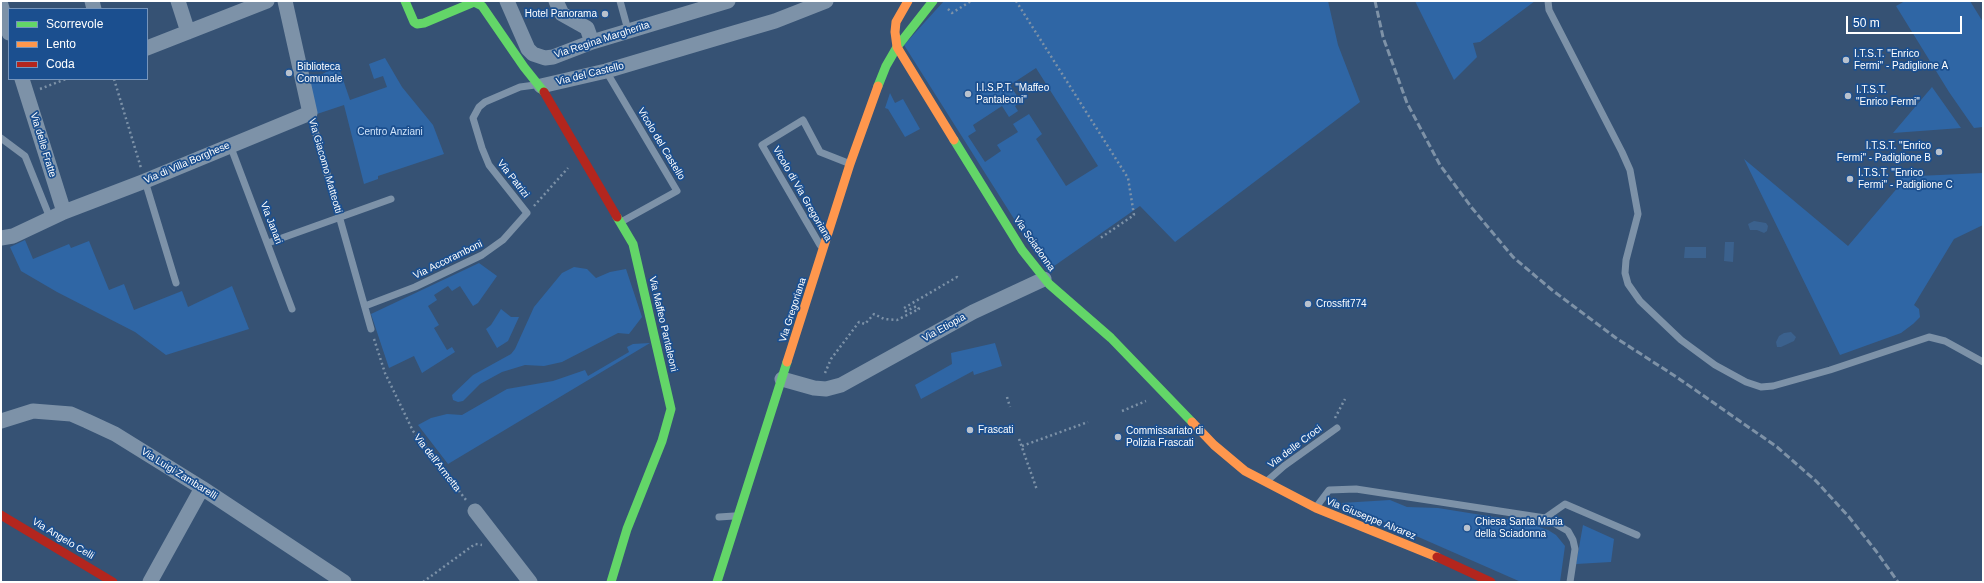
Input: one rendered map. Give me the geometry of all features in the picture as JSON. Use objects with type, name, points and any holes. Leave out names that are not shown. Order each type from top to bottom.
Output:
[{"type":"street","points":[[178,1],[188,32]]},
{"type":"street","name":"Via Giacomo Matteotti","points":[[285,1],[310,113]]},
{"type":"street","points":[[405,1],[414,22],[420,24],[468,3],[479,3],[524,68],[541,86]]},
{"type":"street","name":"Via Regina Margherita","points":[[507,1],[528,49],[538,57],[554,56],[628,30],[711,4],[728,1]]},
{"type":"street","points":[[556,1],[562,14],[587,28],[592,42]]},
{"type":"street","name":"Via del Castello","points":[[541,86],[606,71],[761,25],[826,1]]},
{"type":"street","points":[[897,47],[895,32],[896,22],[908,1]]},
{"type":"street","name":"Via Gregoriana","points":[[717,582],[850,164],[873,98],[897,47],[933,1]]},
{"type":"street","points":[[148,48],[237,13],[259,2]]},
{"type":"street","points":[[1,5],[8,30]]},
{"type":"street","name":"Via Sciadonna","points":[[897,47],[1022,250],[1044,279],[1106,333],[1214,445],[1245,471]]},
{"type":"street","name":"Via delle Fratte","points":[[22,80],[57,215]]},
{"type":"street","name":"Via Maffeo Pantaleoni","points":[[541,86],[632,244],[671,409],[662,441],[627,529],[611,582]]},
{"type":"street","name":"Via di Villa Borghese","points":[[1,238],[13,236],[143,176],[230,145],[310,113]]},
{"type":"street","name":"Via Etiopia","points":[[782,379],[798,385],[831,388],[846,382],[979,309],[1044,279]]},
{"type":"street","name":"Via Luigi Zambarelli","points":[[1,421],[33,411],[71,414],[115,434],[202,488],[344,582]]},
{"type":"street","name":"Via Giuseppe Alvarez","points":[[1245,471],[1316,508],[1431,554],[1491,582]]},
{"type":"street","points":[[150,582],[202,488]]},
{"type":"street","points":[[475,511],[530,582]]},
{"type":"street","name":"Via Angelo Celli","points":[[1,515],[113,582]]},
{"type":"lane","points":[[620,1],[628,30]]},
{"type":"lane","points":[[1548,1],[1549,10],[1630,170],[1638,214],[1626,260],[1625,273],[1628,284],[1640,301],[1681,340],[1715,365],[1746,382],[1761,387],[1773,386],[1830,370],[1929,337],[1945,341],[1983,362]]},
{"type":"lane","name":"Vicolo del Castello","points":[[606,71],[678,191],[620,222]]},
{"type":"lane","name":"Via Patrizi","points":[[530,210],[489,165],[473,118],[479,107],[485,102],[520,87],[541,86]]},
{"type":"lane","name":"Via Giacomo Matteotti","points":[[310,113],[371,328]]},
{"type":"lane","name":"Vicolo di Via Gregoriana","points":[[823,250],[762,145],[802,120],[820,152],[850,164]]},
{"type":"lane","points":[[1,138],[25,156],[57,215]]},
{"type":"lane","name":"Via Janari","points":[[230,145],[292,309]]},
{"type":"lane","points":[[143,176],[176,283]]},
{"type":"lane","points":[[268,243],[392,199]]},
{"type":"lane","name":"Via Accoramboni","points":[[364,306],[415,287],[482,255],[503,240],[530,210]]},
{"type":"lane","name":"Via delle Croci","points":[[1266,482],[1284,466],[1336,428]]},
{"type":"lane","points":[[1316,508],[1329,490],[1356,489],[1545,518],[1568,531],[1573,540],[1575,549],[1570,582]]},
{"type":"lane","points":[[1545,518],[1565,504],[1637,535]]},
{"type":"lane","points":[[720,517],[739,515]]},
{"type":"path","points":[[946,8],[952,13],[971,1]]},
{"type":"path","points":[[1016,1],[1128,178],[1134,215],[1099,239]]},
{"type":"path","points":[[36,91],[64,80]]},
{"type":"path","points":[[114,80],[143,176]]},
{"type":"path","points":[[530,210],[561,174],[572,165]]},
{"type":"path","points":[[818,388],[831,359],[859,322],[865,324],[874,314],[884,319],[898,320],[919,309],[917,306],[906,311],[904,308],[957,277],[958,279]]},
{"type":"path","name":"Via dell'Armetta","points":[[371,328],[385,373],[413,431],[475,511]]},
{"type":"path","points":[[1007,398],[1010,407]]},
{"type":"path","points":[[1334,420],[1345,399]]},
{"type":"path","points":[[1122,411],[1149,400]]},
{"type":"path","points":[[1022,446],[1088,422]]},
{"type":"path","points":[[1020,439],[1037,490]]},
{"type":"path","points":[[424,582],[475,544],[487,545]]},
{"type":"green space","points":[[944,1],[1328,1],[1338,45],[1360,102],[1175,242],[1140,206],[1047,271],[904,45]],"holes":[[[1036,68],[1098,166],[1066,186],[1036,139],[1042,134],[1029,114],[1013,124],[1018,132],[997,145],[1001,151],[985,162],[968,136],[976,131],[973,125],[1002,106],[1009,117],[1018,111],[1015,106],[1021,102],[1010,85]]]},
{"type":"green space","points":[[1415,1],[1535,1],[1480,42],[1473,43],[1477,57],[1454,80]]},
{"type":"green space","points":[[1905,1],[1970,1],[1983,22],[1983,127],[1974,128],[1949,92],[1896,6]]},
{"type":"green space","name":"Centro Anziani","points":[[385,58],[402,87],[433,125],[444,154],[378,176],[378,179],[364,184],[344,105],[317,114],[309,82],[338,65],[350,100],[387,87],[383,76],[374,79],[369,64]]},
{"type":"green space","points":[[1932,87],[1961,128],[1893,133]]},
{"type":"green space","points":[[890,93],[895,103],[903,99],[920,129],[905,137],[888,109],[885,108]]},
{"type":"green space","points":[[1744,159],[1848,246],[1899,186],[1896,177],[1983,173],[1983,225],[1954,239],[1914,305],[1919,309],[1920,317],[1913,324],[1901,333],[1840,355]]},
{"type":"green space","points":[[25,240],[33,259],[69,244],[71,248],[89,241],[109,290],[124,284],[134,310],[182,291],[188,307],[232,286],[249,329],[166,355],[135,332],[57,292],[21,271],[10,247]]},
{"type":"green space","points":[[479,263],[497,276],[478,303],[473,306],[460,286],[452,291],[448,286],[434,295],[437,300],[428,306],[439,325],[434,328],[447,350],[452,347],[455,352],[422,373],[414,356],[389,368],[371,314]]},
{"type":"green space","points":[[574,267],[587,269],[596,278],[610,272],[626,269],[642,317],[629,334],[618,333],[562,362],[544,366],[525,365],[502,372],[480,384],[463,401],[458,402],[453,400],[452,395],[473,375],[511,354],[515,349],[534,307],[562,273]]},
{"type":"green space","points":[[501,309],[511,317],[519,317],[508,341],[497,348],[486,329],[491,325]]},
{"type":"green space","points":[[650,343],[448,464],[418,425],[431,418],[447,414],[462,415],[507,389],[553,381],[585,370],[588,376],[629,352],[627,347],[633,344]]},
{"type":"green space","points":[[995,343],[1002,366],[974,375],[973,371],[921,399],[915,385],[952,364],[951,353]]},
{"type":"green space","points":[[1390,500],[1407,507],[1438,508],[1525,522],[1548,530],[1556,535],[1565,546],[1560,582],[1521,582],[1341,503]]},
{"type":"green space","points":[[1583,525],[1614,539],[1611,562],[1576,564]]},
{"type":"shaded area","points":[[1754,221],[1766,223],[1768,226],[1767,231],[1764,233],[1757,230],[1750,230],[1748,224]]},
{"type":"shaded area","points":[[1725,242],[1734,242],[1733,262],[1724,261]]},
{"type":"shaded area","points":[[1685,247],[1706,247],[1706,258],[1684,258]]},
{"type":"shaded area","points":[[1791,332],[1796,337],[1794,341],[1781,347],[1777,347],[1776,342],[1779,336],[1784,333]]},
{"type":"railway","points":[[1375,1],[1383,37],[1407,103],[1440,165],[1472,208],[1513,257],[1552,290],[1616,338],[1678,378],[1777,447],[1816,481],[1849,517],[1898,582]]},
{"type":"traffic: fast","points":[[405,1],[414,22],[417,24],[424,23],[474,2],[482,6],[524,67],[544,92]]},
{"type":"traffic: fast","points":[[878,86],[886,66],[897,47],[933,1]]},
{"type":"traffic: fast","points":[[954,140],[1022,250],[1049,284],[1111,338],[1192,422]]},
{"type":"traffic: fast","points":[[611,582],[627,529],[662,441],[671,409],[633,244],[617,217]]},
{"type":"traffic: fast","points":[[717,582],[787,362]]},
{"type":"traffic: slow","points":[[908,1],[896,22],[895,32],[897,47],[954,140]]},
{"type":"traffic: slow","points":[[787,362],[850,164],[878,86]]},
{"type":"traffic: slow","points":[[1192,422],[1214,445],[1245,471],[1316,508],[1437,557]]},
{"type":"traffic: jam","points":[[544,92],[617,217]]},
{"type":"traffic: jam","points":[[1,515],[113,582]]},
{"type":"traffic: jam","points":[[1437,557],[1491,582]]},
{"type":"place","name":"Hotel Panorama","points":[[605,14]]},
{"type":"place","name":"I.T.S.T. \"Enrico Fermi\" - Padiglione A","points":[[1846,60]]},
{"type":"place","name":"Biblioteca Comunale","points":[[289,73]]},
{"type":"place","name":"I.I.S.P.T. \"Maffeo Pantaleoni\"","points":[[968,94]]},
{"type":"place","name":"I.T.S.T. \"Enrico Fermi\"","points":[[1848,96]]},
{"type":"place","name":"I.T.S.T. \"Enrico Fermi\" - Padiglione B","points":[[1939,152]]},
{"type":"place","name":"I.T.S.T. \"Enrico Fermi\" - Padiglione C","points":[[1850,179]]},
{"type":"place","name":"Crossfit774","points":[[1308,304]]},
{"type":"place","name":"Frascati","points":[[970,430]]},
{"type":"place","name":"Commissariato di Polizia Frascati","points":[[1118,437]]},
{"type":"place","name":"Chiesa Santa Maria della Sciadonna","points":[[1467,528]]}]
